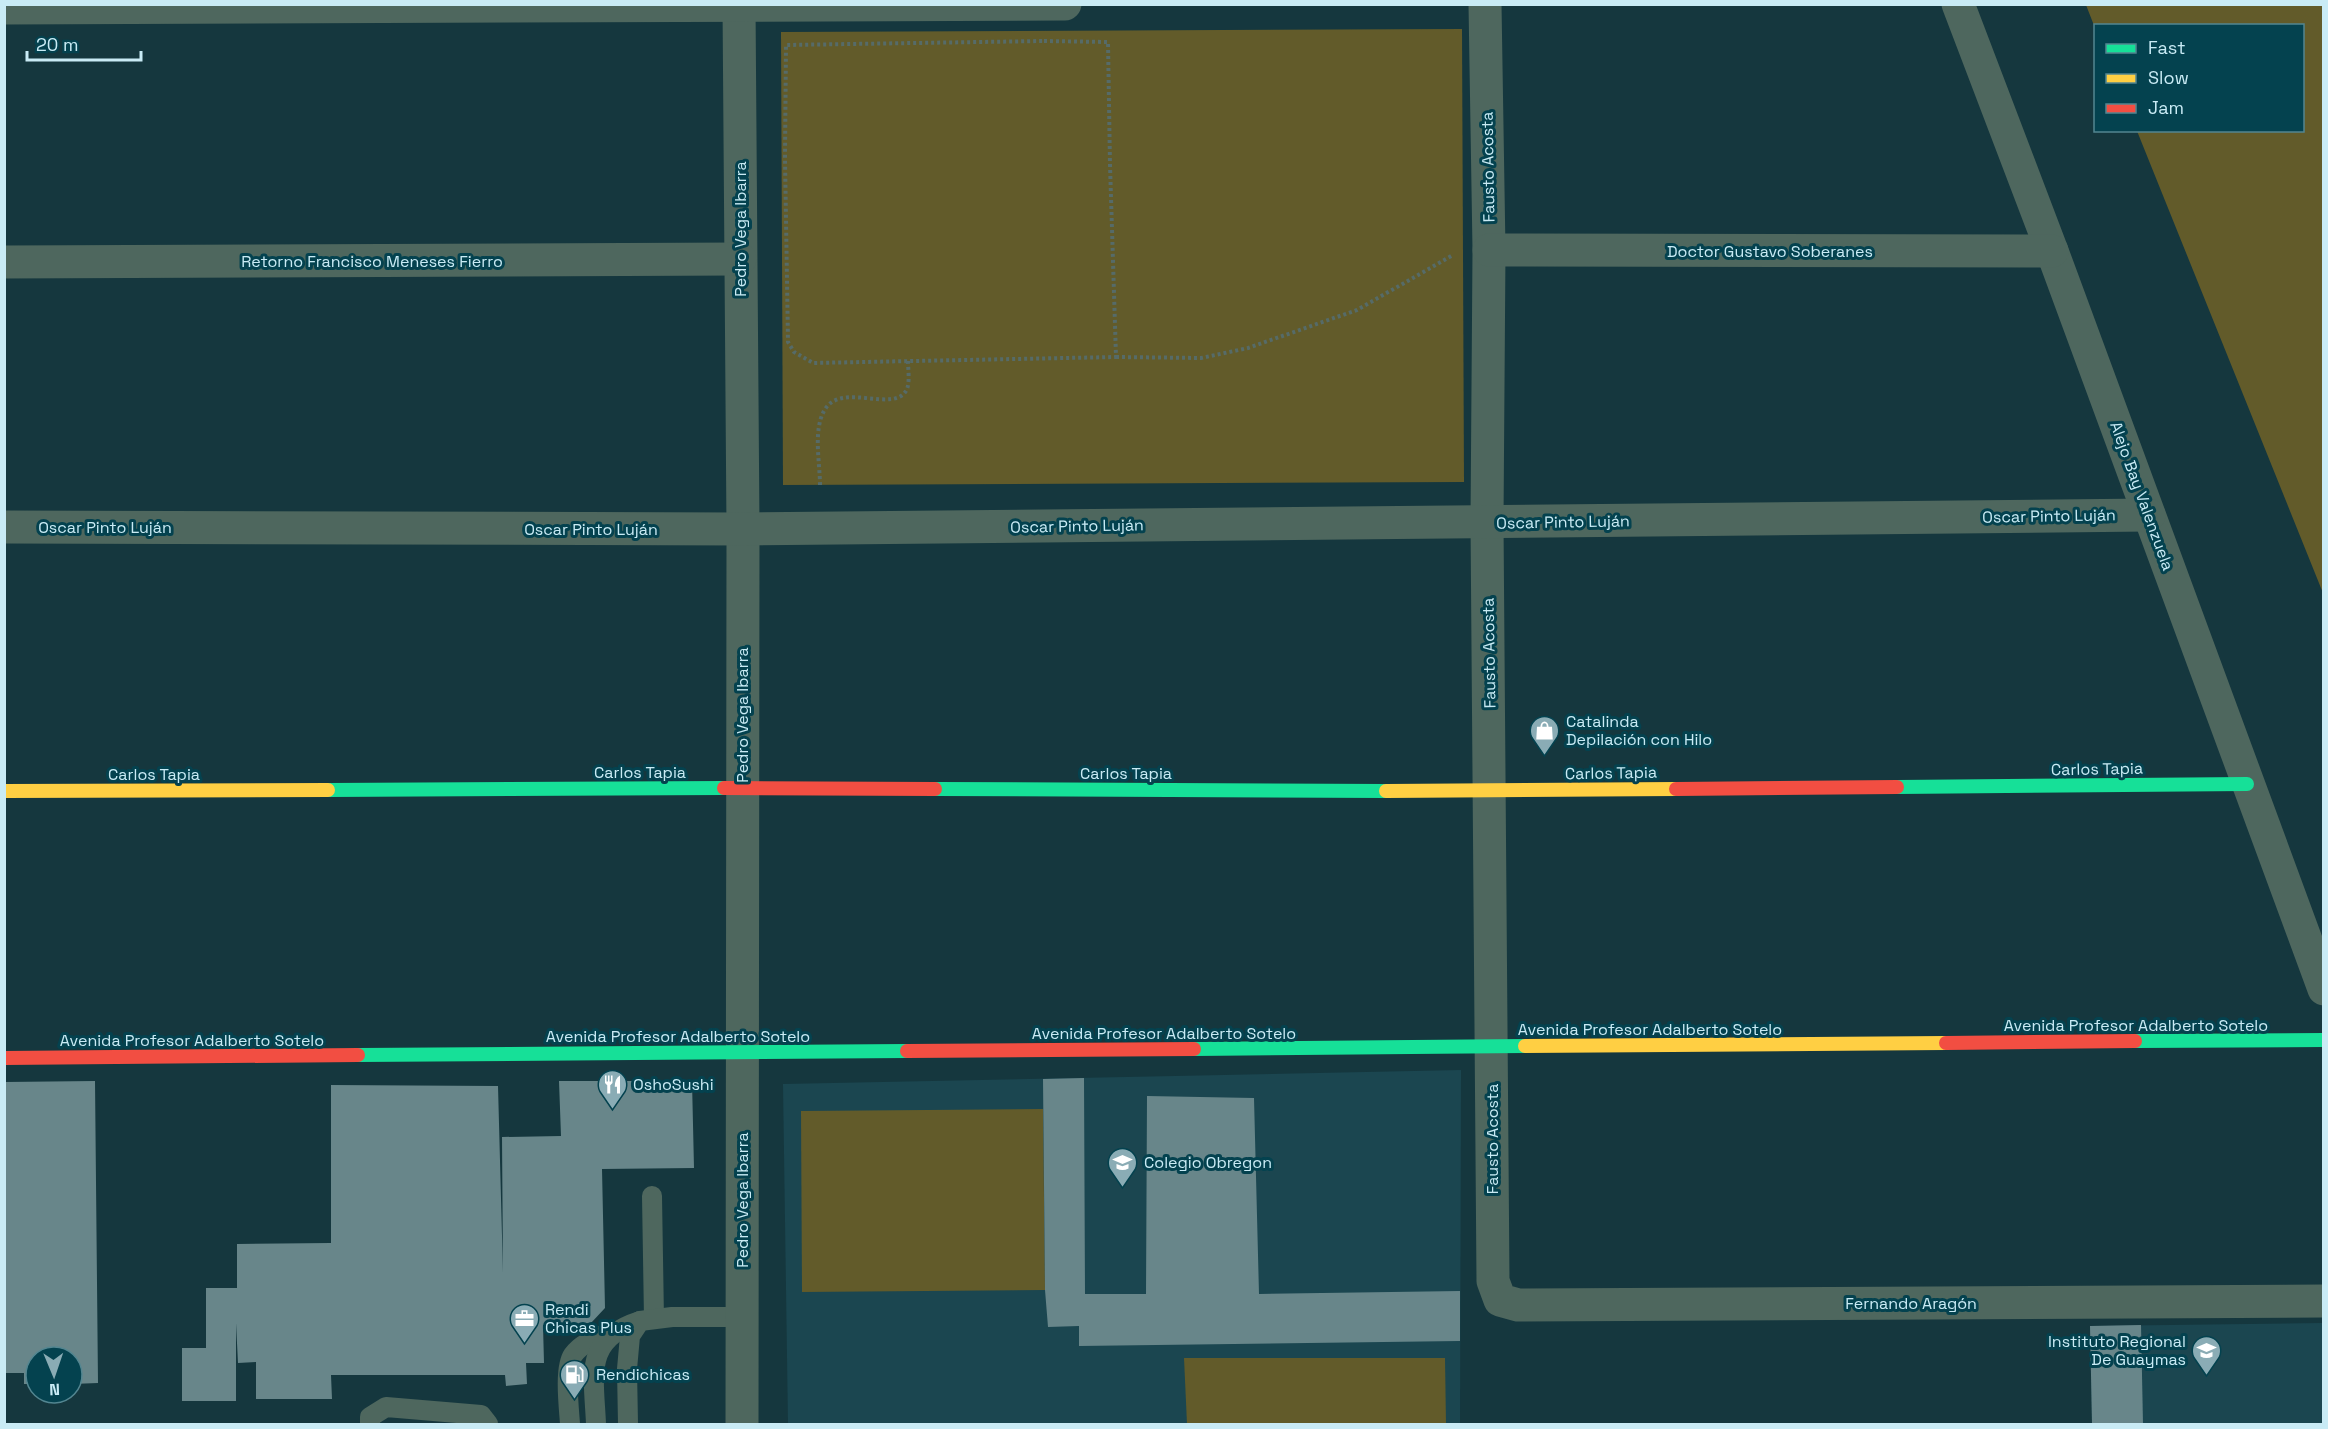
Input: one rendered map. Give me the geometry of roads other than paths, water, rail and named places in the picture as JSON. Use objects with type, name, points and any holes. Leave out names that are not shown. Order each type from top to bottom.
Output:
[{"type":"street","points":[[4,8],[1065,4]]},
{"type":"street","name":"Fausto Acosta","points":[[1485,4],[1476,250],[1487,522],[1493,1281],[1500,1300]]},
{"type":"street","name":"Alejo Bay Valenzuela","points":[[1958,4],[2052,251],[2324,989]]},
{"type":"street","name":"Pedro Vega Ibarra","points":[[739,5],[743,930],[742,1425]]},
{"type":"street","name":"Doctor Gustavo Soberanes","points":[[1476,250],[2052,251]]},
{"type":"street","name":"Retorno Francisco Meneses Fierro","points":[[4,262],[740,259]]},
{"type":"street","name":"Oscar Pinto Luján","points":[[4,527],[742,530],[2149,515]]},
{"type":"street","name":"Carlos Tapia","points":[[4,791],[742,788],[1490,791],[2247,783]]},
{"type":"street","name":"Avenida Profesor Adalberto Sotelo","points":[[4,1058],[2324,1040]]},
{"type":"street","name":"Fernando Aragón","points":[[1500,1300],[1518,1305],[2324,1301]]},
{"type":"lane","points":[[628,1425],[627,1369],[630,1336],[647,1320],[652,1196]]},
{"type":"lane","points":[[570,1425],[568,1366],[573,1355],[585,1344],[620,1327],[647,1320],[742,1317]]},
{"type":"lane","points":[[596,1425],[596,1355],[604,1342],[620,1327]]},
{"type":"lane","points":[[370,1425],[370,1417],[386,1407],[481,1415],[488,1425]]},
{"type":"place","name":"Catalinda Depilación con Hilo","points":[[1545,756]]},
{"type":"place","name":"OshoSushi","points":[[612,1110]]},
{"type":"place","name":"Colegio Obregon","points":[[1123,1188]]},
{"type":"place","name":"Rendi Chicas Plus","points":[[524,1344]]},
{"type":"place","name":"Instituto Regional De Guaymas","points":[[2207,1376]]},
{"type":"place","name":"Rendichicas","points":[[575,1400]]}]
